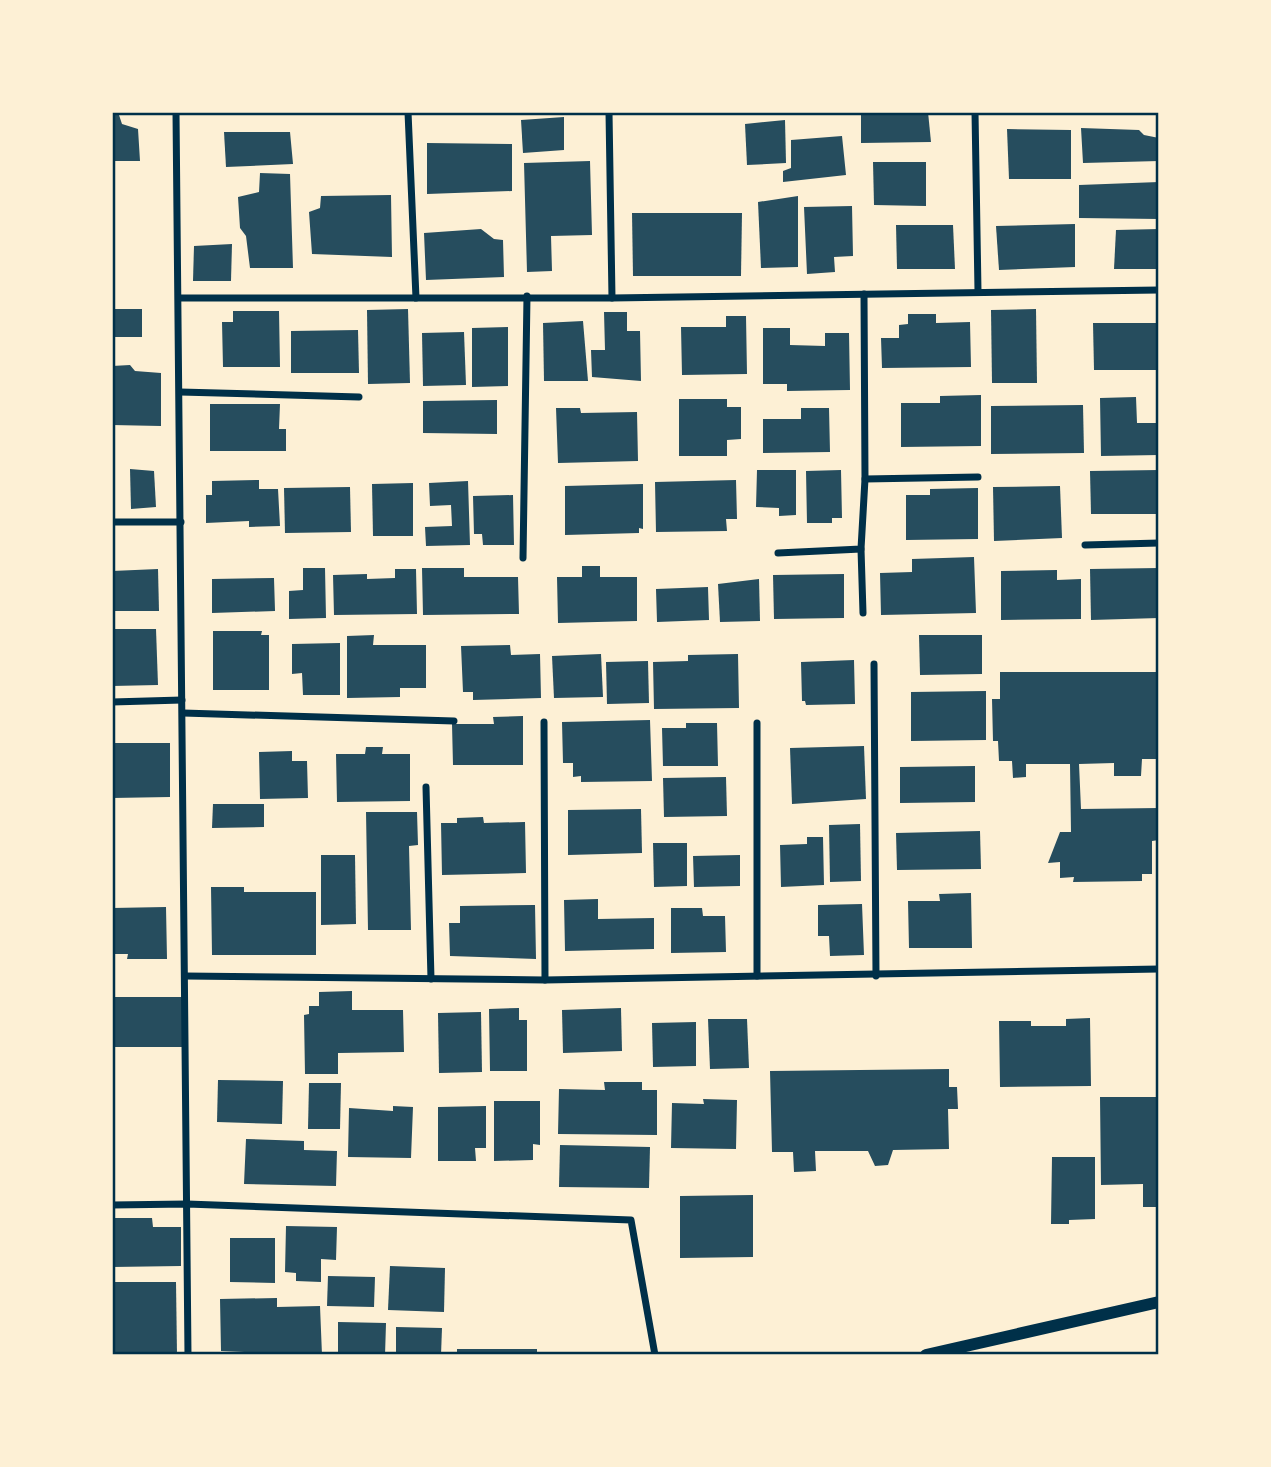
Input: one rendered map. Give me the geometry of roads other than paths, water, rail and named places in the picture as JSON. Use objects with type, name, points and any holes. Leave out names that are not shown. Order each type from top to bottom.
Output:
[{"type":"street","points":[[176,112],[188,1355]]},
{"type":"street","points":[[408,112],[416,298]]},
{"type":"street","points":[[609,112],[612,298]]},
{"type":"street","points":[[975,112],[978,291]]},
{"type":"street","points":[[178,298],[612,298],[1159,290]]},
{"type":"street","points":[[863,613],[861,549],[865,479],[864,294]]},
{"type":"street","points":[[523,558],[527,296]]},
{"type":"street","points":[[180,391],[359,397]]},
{"type":"street","points":[[865,479],[978,477]]},
{"type":"street","points":[[112,522],[181,522]]},
{"type":"street","points":[[1085,545],[1159,543]]},
{"type":"street","points":[[778,553],[861,549]]},
{"type":"street","points":[[874,664],[876,976]]},
{"type":"street","points":[[112,702],[182,700]]},
{"type":"street","points":[[183,713],[454,722]]},
{"type":"street","points":[[544,722],[545,980]]},
{"type":"street","points":[[757,723],[757,976]]},
{"type":"street","points":[[426,787],[431,979]]},
{"type":"street","points":[[185,976],[545,980],[1159,969]]},
{"type":"street","points":[[112,1205],[187,1204],[631,1220],[655,1355]]},
{"type":"street","points":[[926,1355],[1159,1302]]}]
